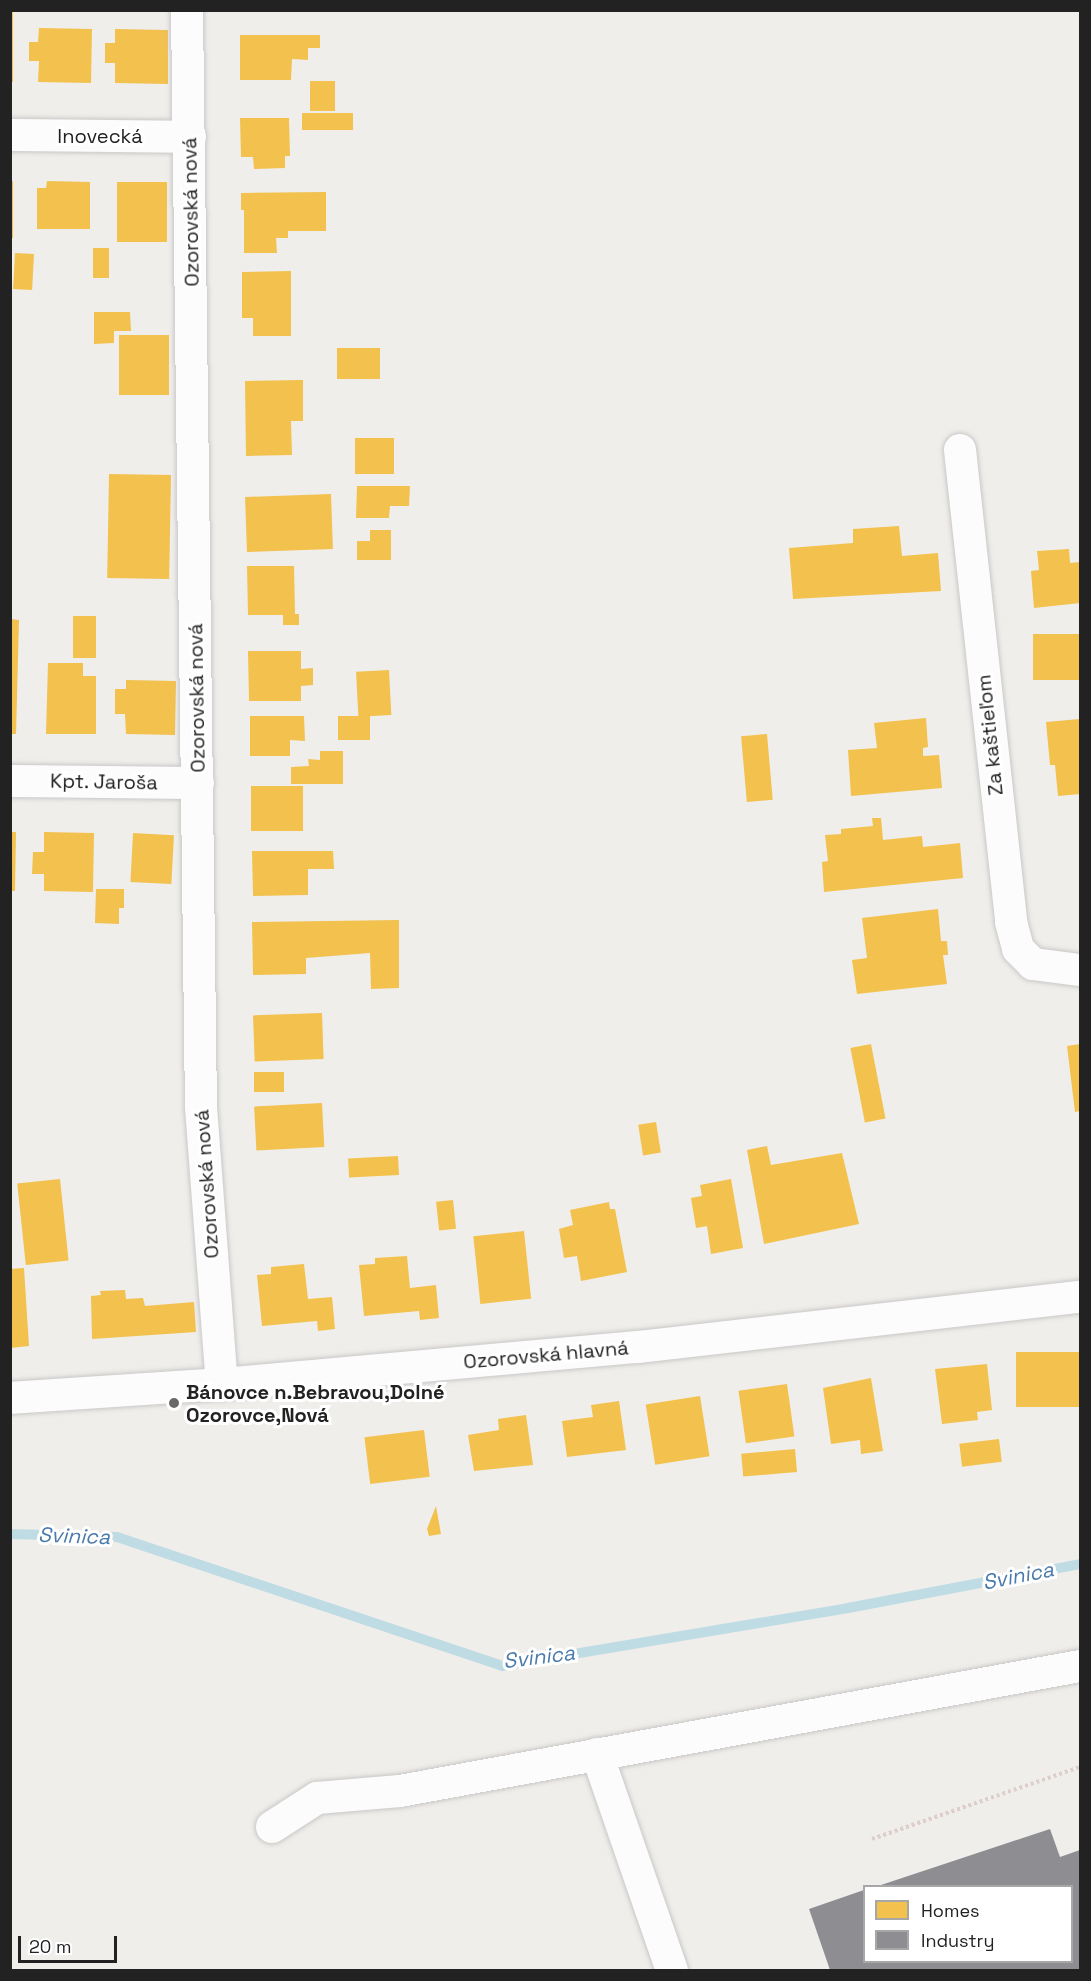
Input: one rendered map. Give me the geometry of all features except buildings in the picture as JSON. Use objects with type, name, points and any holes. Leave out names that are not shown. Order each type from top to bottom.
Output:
[{"type":"street","name":"Ozorovská nová","points":[[187,10],[201,1107],[222,1384]]},
{"type":"street","name":"Inovecká","points":[[10,135],[190,137]]},
{"type":"street","name":"Za kaštieľom","points":[[960,450],[1011,922],[1018,949],[1034,964],[1080,970]]},
{"type":"street","name":"Kpt. Jaroša","points":[[10,781],[198,783]]},
{"type":"street","name":"Ozorovská hlavná","points":[[10,1398],[222,1384],[638,1347],[1080,1297]]},
{"type":"street","points":[[272,1827],[317,1798],[400,1791],[1080,1666]]},
{"type":"street","points":[[597,1755],[672,1971]]},
{"type":"path","points":[[872,1839],[1080,1767]]},
{"type":"waterway","name":"Svinica","points":[[10,1534],[117,1537],[502,1666],[848,1608],[1080,1564]]},
{"type":"place","name":"Bánovce n.Bebravou,Dolné Ozorovce,Nová","points":[[174,1403]]}]
